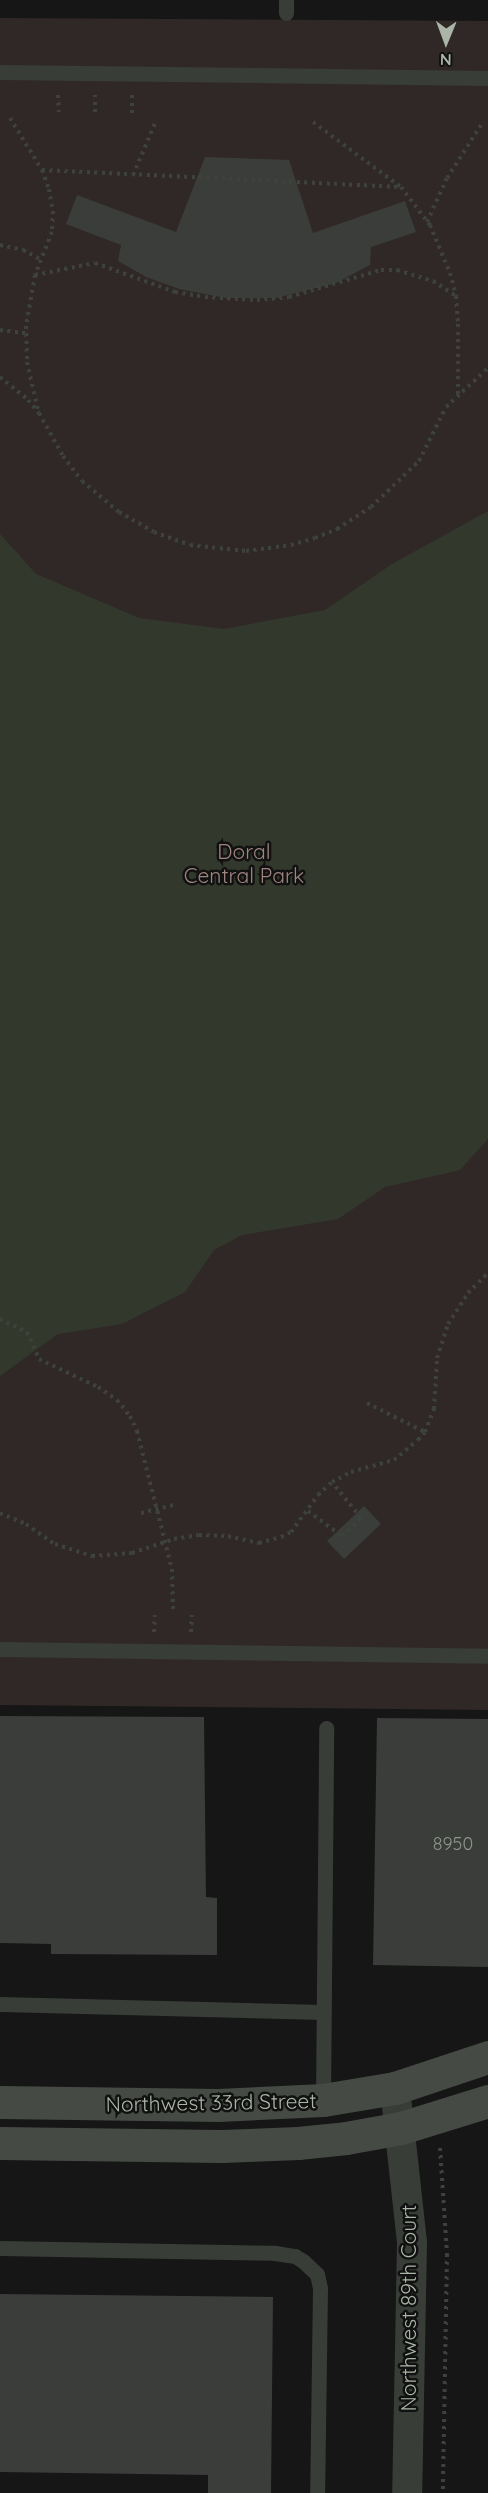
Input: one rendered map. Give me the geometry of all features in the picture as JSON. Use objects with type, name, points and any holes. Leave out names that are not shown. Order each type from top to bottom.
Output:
[{"type":"street","name":"Northwest 33rd Street","points":[[0,2102],[218,2105],[323,2100],[395,2088],[488,2057]]},
{"type":"street","name":"Northwest 89th Court","points":[[395,2088],[401,2128],[412,2264],[407,2493]]},
{"type":"street","name":"Northwest 33rd Street","points":[[0,2143],[272,2145],[346,2138],[401,2128],[488,2101]]},
{"type":"lane","points":[[0,72],[488,78]]},
{"type":"lane","points":[[0,1649],[488,1656]]},
{"type":"lane","points":[[323,2100],[326,1728]]},
{"type":"lane","points":[[0,2004],[323,2012]]},
{"type":"lane","points":[[0,2248],[275,2253],[295,2256],[303,2261],[317,2274],[320,2288],[317,2493]]},
{"type":"path","points":[[58,90],[59,112]]},
{"type":"path","points":[[95,91],[95,112]]},
{"type":"path","points":[[132,91],[132,113]]},
{"type":"path","points":[[10,118],[42,170],[49,189],[53,211],[52,232],[35,275],[26,333],[27,362],[39,413]]},
{"type":"path","points":[[133,175],[156,120]]},
{"type":"path","points":[[313,122],[401,187],[427,222],[439,245],[456,296],[458,394]]},
{"type":"path","points":[[427,222],[447,178],[481,125]]},
{"type":"path","points":[[42,170],[401,187]]},
{"type":"path","points":[[0,244],[23,250],[40,259]]},
{"type":"path","points":[[35,275],[94,263],[175,292],[246,300],[289,297],[381,270],[397,270],[433,281],[456,296]]},
{"type":"path","points":[[0,330],[26,333]]},
{"type":"path","points":[[0,377],[28,400],[39,413],[63,456],[78,475],[119,512],[154,532],[190,545],[246,551],[291,545],[315,538],[337,529],[371,507],[419,461],[447,407],[458,394],[488,368]]},
{"type":"path","points":[[0,1513],[26,1524],[55,1544],[92,1556],[126,1555],[165,1541],[199,1535],[228,1536],[253,1543],[271,1542],[291,1532],[318,1495],[332,1482],[351,1472],[394,1460],[405,1453],[425,1432],[434,1408],[437,1358],[448,1324],[468,1293],[488,1273]]},
{"type":"path","points":[[0,1319],[27,1332],[39,1359],[98,1387],[124,1408],[134,1424],[174,1577],[173,1609]]},
{"type":"path","points":[[368,1403],[425,1432]]},
{"type":"path","points":[[308,1511],[342,1536],[361,1518],[332,1482]]},
{"type":"path","points":[[141,1513],[173,1504]]},
{"type":"path","points":[[154,1637],[155,1614]]},
{"type":"path","points":[[191,1637],[192,1615]]},
{"type":"path","points":[[442,2144],[439,2151],[447,2254],[443,2493]]},
{"type":"green space","name":"Doral Central Park","points":[[0,18],[488,21],[488,1710],[0,1705]]},
{"type":"shaded area","points":[[488,511],[488,1139],[460,1170],[385,1187],[338,1219],[242,1235],[214,1250],[185,1292],[122,1324],[58,1334],[0,1376],[0,534],[36,574],[139,618],[224,629],[325,610],[392,564]]},
{"type":"building","points":[[205,157],[289,160],[313,233],[405,201],[416,232],[371,247],[370,265],[336,283],[276,298],[226,298],[179,289],[146,277],[118,261],[121,245],[66,224],[77,195],[176,232]]},
{"type":"building","points":[[364,1506],[381,1524],[344,1559],[327,1541]]},
{"type":"building","points":[[0,1716],[204,1717],[206,1897],[217,1898],[217,1955],[51,1954],[51,1944],[0,1943]]},
{"type":"building","points":[[377,1718],[488,1719],[488,1967],[373,1965]]},
{"type":"building","points":[[0,2294],[273,2297],[271,2493],[208,2493],[208,2475],[0,2472]]}]
